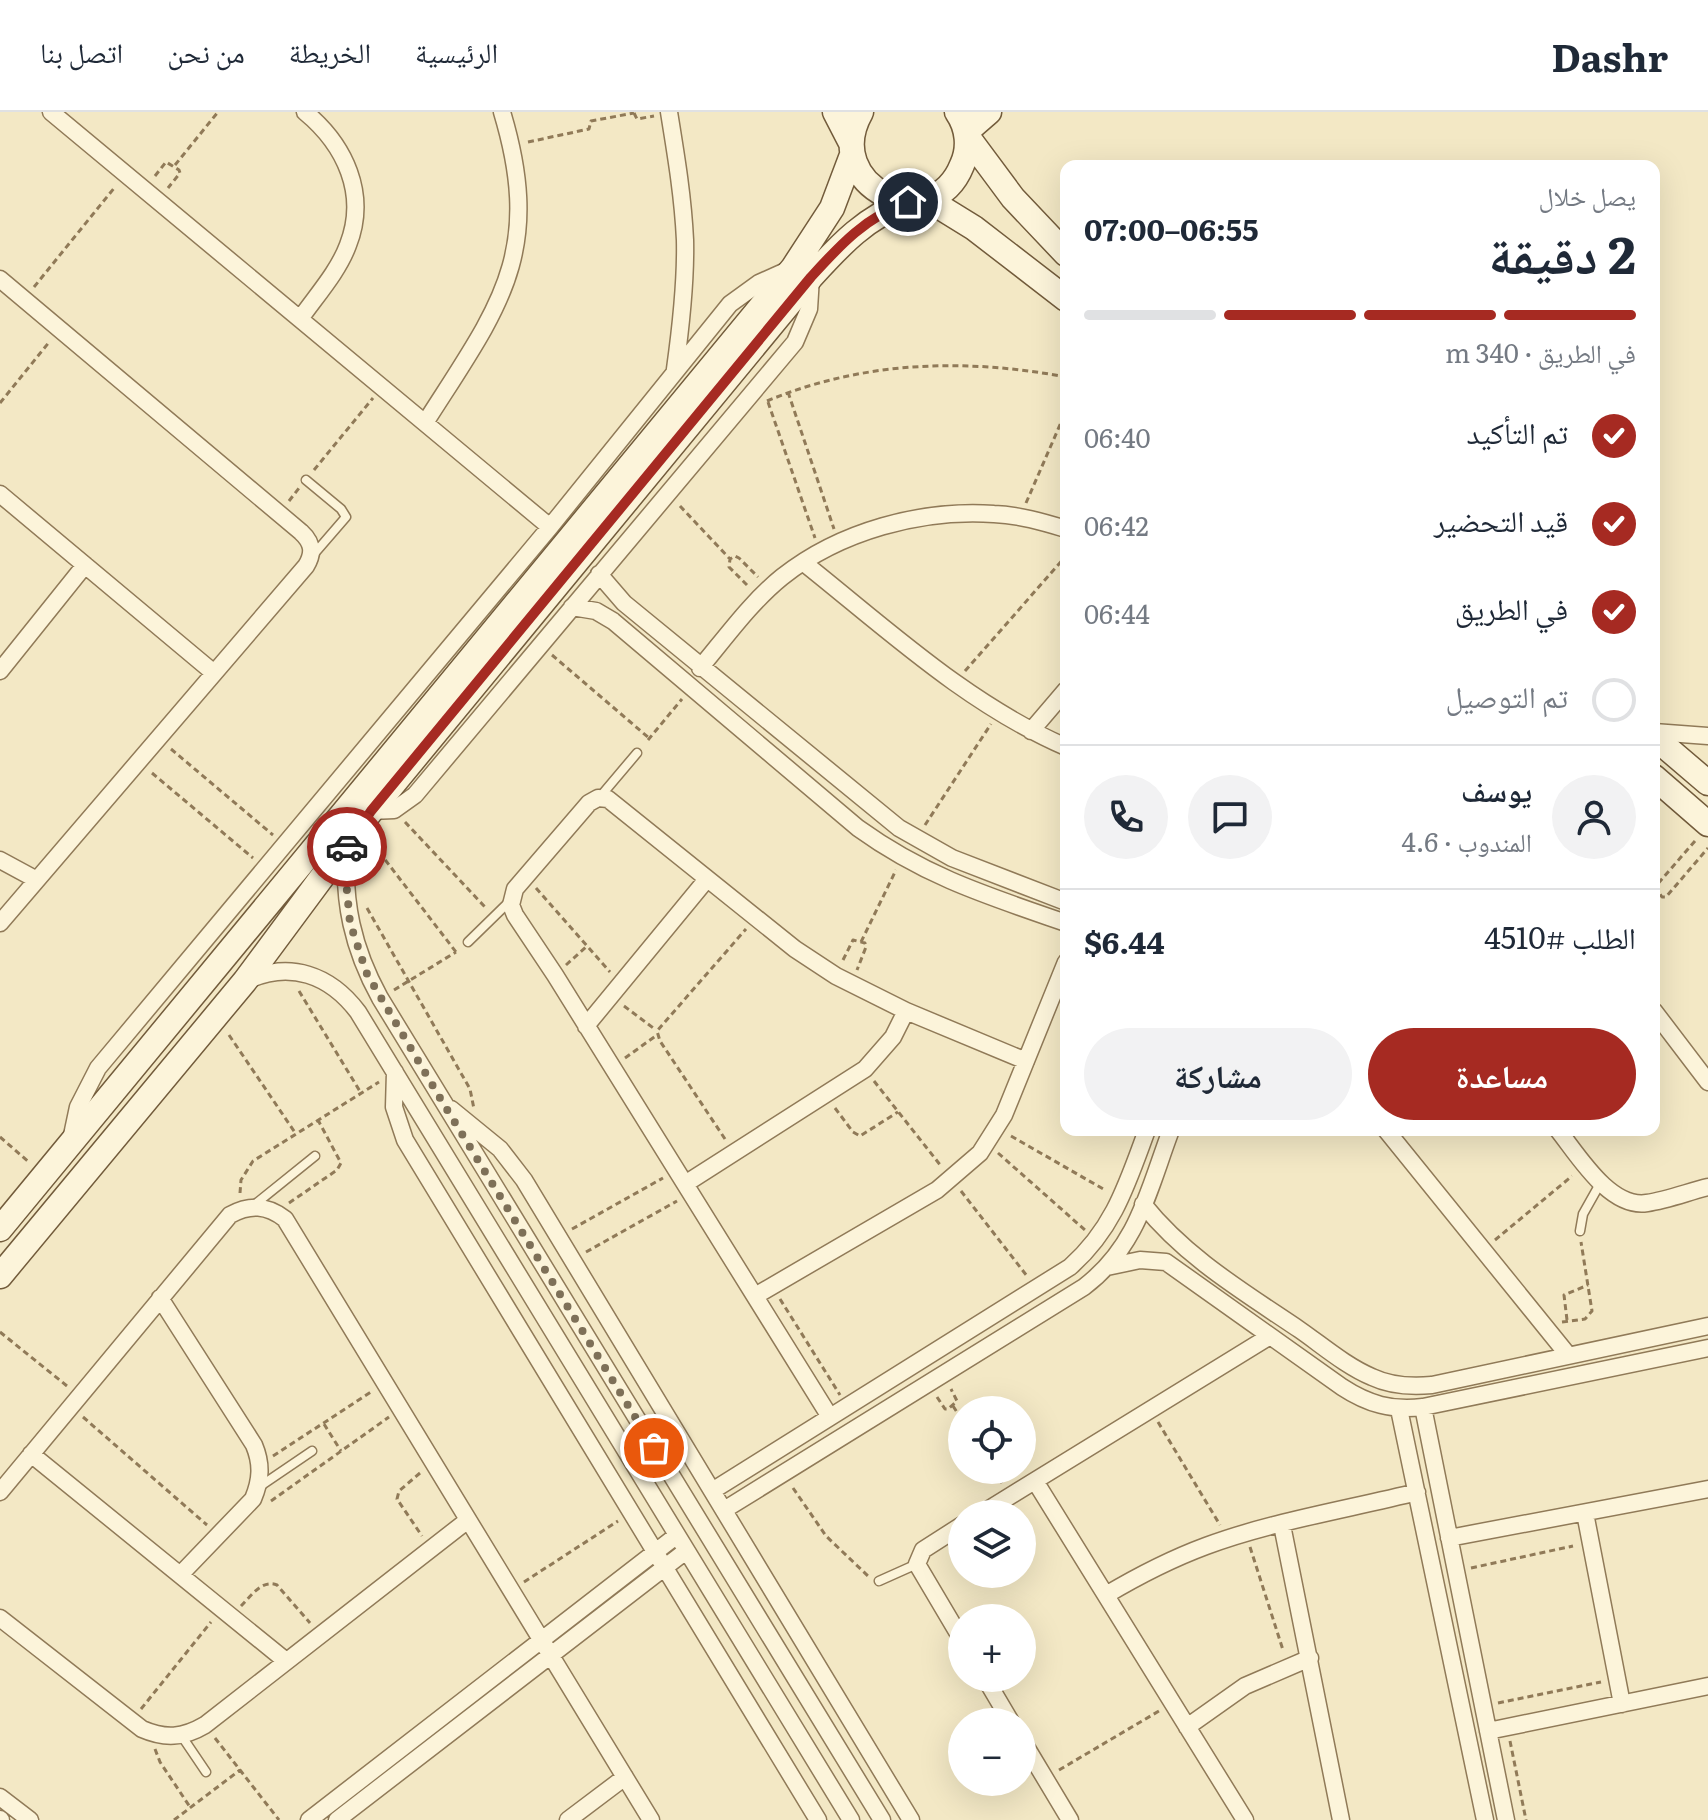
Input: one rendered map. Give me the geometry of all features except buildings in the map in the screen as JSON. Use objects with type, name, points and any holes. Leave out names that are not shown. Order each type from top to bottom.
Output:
[{"type":"street","points":[[51,112],[550,527]]},
{"type":"street","points":[[300,319],[336,268],[348,245],[354,220],[355,195],[350,170],[338,147],[305,112]]},
{"type":"street","points":[[425,423],[492,317],[509,276],[519,231],[519,190],[512,145],[502,112]]},
{"type":"street","points":[[835,112],[858,170],[878,193],[893,199],[918,200],[994,242],[1060,294]]},
{"type":"street","points":[[0,1276],[245,981],[802,273],[832,208],[852,149],[853,128],[861,112]]},
{"type":"street","points":[[964,127],[989,112]]},
{"type":"street","points":[[669,113],[680,178],[685,242],[683,306],[675,369]]},
{"type":"street","points":[[5,1217],[69,1148],[802,273],[861,226],[892,207],[945,190],[958,175],[966,156],[964,127]]},
{"type":"street","points":[[964,127],[1013,198],[1060,248]]},
{"type":"street","points":[[69,1148],[78,1107],[98,1068],[550,527],[675,369],[730,304],[759,283],[802,273]]},
{"type":"street","points":[[802,273],[809,309],[795,342],[415,795],[368,823],[345,884],[357,949],[380,998],[882,1820]]},
{"type":"street","points":[[0,279],[279,513],[309,539],[312,548],[311,558],[0,923]]},
{"type":"street","points":[[0,494],[214,673]]},
{"type":"street","points":[[700,668],[764,593],[820,553],[887,525],[960,513],[1020,517],[1060,527]]},
{"type":"street","points":[[804,563],[954,683],[998,713],[1060,744]]},
{"type":"street","points":[[0,671],[85,565]]},
{"type":"street","points":[[599,574],[624,603],[700,668],[883,816],[952,858],[1060,900]]},
{"type":"street","points":[[572,607],[596,611],[613,621],[858,828],[902,858],[949,881],[1060,921]]},
{"type":"street","points":[[1031,731],[1060,697]]},
{"type":"street","points":[[1660,734],[1708,736]]},
{"type":"street","points":[[1660,739],[1708,783]]},
{"type":"street","points":[[1660,783],[1704,830]]},
{"type":"street","points":[[830,1417],[515,915],[511,899],[515,889],[589,803],[598,798],[613,801],[795,949],[836,976],[906,1011],[1026,1061]]},
{"type":"street","points":[[0,860],[37,880]]},
{"type":"street","points":[[586,1026],[707,879]]},
{"type":"street","points":[[245,981],[272,971],[286,970],[319,977],[347,997],[851,1820]]},
{"type":"street","points":[[755,1296],[937,1190],[969,1164],[997,1128],[1060,977]]},
{"type":"street","points":[[684,1182],[826,1095],[876,1059],[893,1037],[906,1011]]},
{"type":"street","points":[[1660,1019],[1708,1082]]},
{"type":"street","points":[[395,1072],[394,1107],[405,1140],[818,1820]]},
{"type":"street","points":[[443,1103],[512,1163],[911,1820]]},
{"type":"street","points":[[712,1491],[1070,1267],[1097,1240],[1121,1199],[1145,1136]]},
{"type":"street","points":[[724,1510],[1084,1287],[1107,1267],[1126,1244],[1169,1136]]},
{"type":"street","points":[[1391,1136],[1568,1355]]},
{"type":"street","points":[[1563,1136],[1601,1182],[1618,1197],[1645,1204],[1708,1187]]},
{"type":"street","points":[[1143,1204],[1172,1238],[1207,1267],[1372,1377],[1401,1385],[1432,1385],[1708,1326]]},
{"type":"street","points":[[0,1492],[221,1223],[247,1208],[276,1212],[285,1219],[651,1820]]},
{"type":"street","points":[[1107,1267],[1149,1259],[1166,1262],[1358,1398],[1399,1409],[1423,1407],[1708,1348]]},
{"type":"street","points":[[160,1298],[254,1445],[260,1464],[258,1487],[245,1509],[180,1575]]},
{"type":"street","points":[[1036,1480],[1270,1336]]},
{"type":"street","points":[[1423,1407],[1506,1820]]},
{"type":"street","points":[[1399,1409],[1485,1820]]},
{"type":"street","points":[[31,1454],[286,1661]]},
{"type":"street","points":[[1036,1483],[1245,1820]]},
{"type":"street","points":[[1004,1500],[1030,1484]]},
{"type":"street","points":[[1449,1538],[1708,1489]]},
{"type":"street","points":[[1106,1595],[1173,1559],[1245,1533],[1417,1492]]},
{"type":"street","points":[[1585,1513],[1622,1704]]},
{"type":"street","points":[[0,1618],[131,1722],[154,1734],[181,1735],[205,1725],[468,1520]]},
{"type":"street","points":[[1282,1525],[1341,1820]]},
{"type":"street","points":[[948,1534],[923,1550],[917,1564],[948,1616]]},
{"type":"street","points":[[309,1820],[676,1536]]},
{"type":"street","points":[[337,1820],[686,1551]]},
{"type":"street","points":[[1187,1727],[1224,1698],[1310,1658]]},
{"type":"street","points":[[1488,1731],[1708,1686]]},
{"type":"street","points":[[1036,1763],[1070,1820]]},
{"type":"street","points":[[568,1820],[625,1777]]},
{"type":"street","points":[[0,1797],[30,1820]]},
{"type":"lane","points":[[306,480],[345,512],[346,517],[311,558]]},
{"type":"lane","points":[[598,798],[637,753]]},
{"type":"lane","points":[[468,942],[511,899]]},
{"type":"lane","points":[[247,1208],[315,1156]]},
{"type":"lane","points":[[1580,1231],[1583,1214],[1601,1182]]},
{"type":"lane","points":[[258,1487],[312,1451]]},
{"type":"lane","points":[[879,1581],[917,1564]]},
{"type":"lane","points":[[181,1735],[206,1772]]},
{"type":"path","points":[[174,166],[218,112]]},
{"type":"path","points":[[512,145],[589,129],[591,121],[634,113],[637,119],[669,113]]},
{"type":"path","points":[[166,162],[174,166],[180,173],[152,195],[166,162]]},
{"type":"path","points":[[24,299],[126,174]]},
{"type":"path","points":[[0,403],[60,329]]},
{"type":"path","points":[[734,415],[788,392],[845,376],[904,367],[963,364],[1022,368],[1060,376]]},
{"type":"path","points":[[279,513],[382,387]]},
{"type":"path","points":[[788,392],[839,544]]},
{"type":"path","points":[[768,401],[820,553]]},
{"type":"path","points":[[1020,517],[1060,425]]},
{"type":"path","points":[[668,493],[730,559]]},
{"type":"path","points":[[730,559],[735,556],[739,558],[764,593]]},
{"type":"path","points":[[730,559],[729,567],[764,593]]},
{"type":"path","points":[[954,683],[1060,563]]},
{"type":"path","points":[[540,646],[649,738]]},
{"type":"path","points":[[637,753],[692,687]]},
{"type":"path","points":[[917,839],[998,713]]},
{"type":"path","points":[[158,738],[285,845]]},
{"type":"path","points":[[138,761],[265,868]]},
{"type":"path","points":[[368,823],[494,916]]},
{"type":"path","points":[[368,823],[456,952],[380,998]]},
{"type":"path","points":[[1660,881],[1704,830]]},
{"type":"path","points":[[1660,894],[1666,897],[1708,848]]},
{"type":"path","points":[[861,942],[902,858]]},
{"type":"path","points":[[526,876],[587,946],[616,990],[657,1033],[734,1153]]},
{"type":"path","points":[[366,907],[470,1089],[474,1103],[470,1124]]},
{"type":"path","points":[[612,1067],[657,1033],[660,1024],[756,917]]},
{"type":"path","points":[[836,976],[852,941],[861,942],[866,947],[851,985]]},
{"type":"path","points":[[555,975],[587,946]]},
{"type":"path","points":[[286,970],[361,1093]]},
{"type":"path","points":[[216,1016],[296,1134]]},
{"type":"path","points":[[247,1208],[240,1187],[248,1167],[395,1072]]},
{"type":"path","points":[[826,1095],[853,1132],[860,1136],[898,1112]]},
{"type":"path","points":[[997,1128],[1121,1199]]},
{"type":"path","points":[[0,1137],[45,1175]]},
{"type":"path","points":[[987,1144],[1097,1240]]},
{"type":"path","points":[[1483,1250],[1586,1164]]},
{"type":"path","points":[[558,1237],[684,1182]]},
{"type":"path","points":[[572,1259],[684,1182]]},
{"type":"path","points":[[1542,1323],[1585,1319],[1593,1307],[1580,1231]]},
{"type":"path","points":[[1568,1321],[1564,1295],[1588,1285]]},
{"type":"path","points":[[771,1286],[847,1406]]},
{"type":"path","points":[[0,1332],[219,1535]]},
{"type":"path","points":[[936,1379],[945,1409],[948,1408]]},
{"type":"path","points":[[936,1379],[953,1396]]},
{"type":"path","points":[[260,1464],[385,1383]]},
{"type":"path","points":[[245,1509],[267,1503],[401,1409]]},
{"type":"path","points":[[1151,1409],[1228,1539]]},
{"type":"path","points":[[323,1424],[341,1451]]},
{"type":"path","points":[[431,1548],[399,1504],[397,1495],[432,1462]]},
{"type":"path","points":[[784,1473],[826,1536],[863,1572],[879,1581]]},
{"type":"path","points":[[511,1591],[631,1512]]},
{"type":"path","points":[[1245,1533],[1288,1666]]},
{"type":"path","points":[[1456,1572],[1590,1542]]},
{"type":"path","points":[[131,1722],[226,1612],[263,1585],[272,1582],[277,1585],[320,1635]]},
{"type":"path","points":[[1483,1706],[1617,1678]]},
{"type":"path","points":[[1045,1778],[1172,1703]]},
{"type":"path","points":[[205,1725],[279,1820]]},
{"type":"path","points":[[1508,1727],[1526,1820]]},
{"type":"path","points":[[154,1734],[156,1754],[190,1807]]},
{"type":"path","points":[[174,1820],[240,1770]]},
{"type":"way so far","points":[[347,847],[346,897],[350,923],[367,974],[654,1448]]},
{"type":"route","points":[[347,847],[371,811],[811,277],[861,226],[892,207],[908,202]]}]
